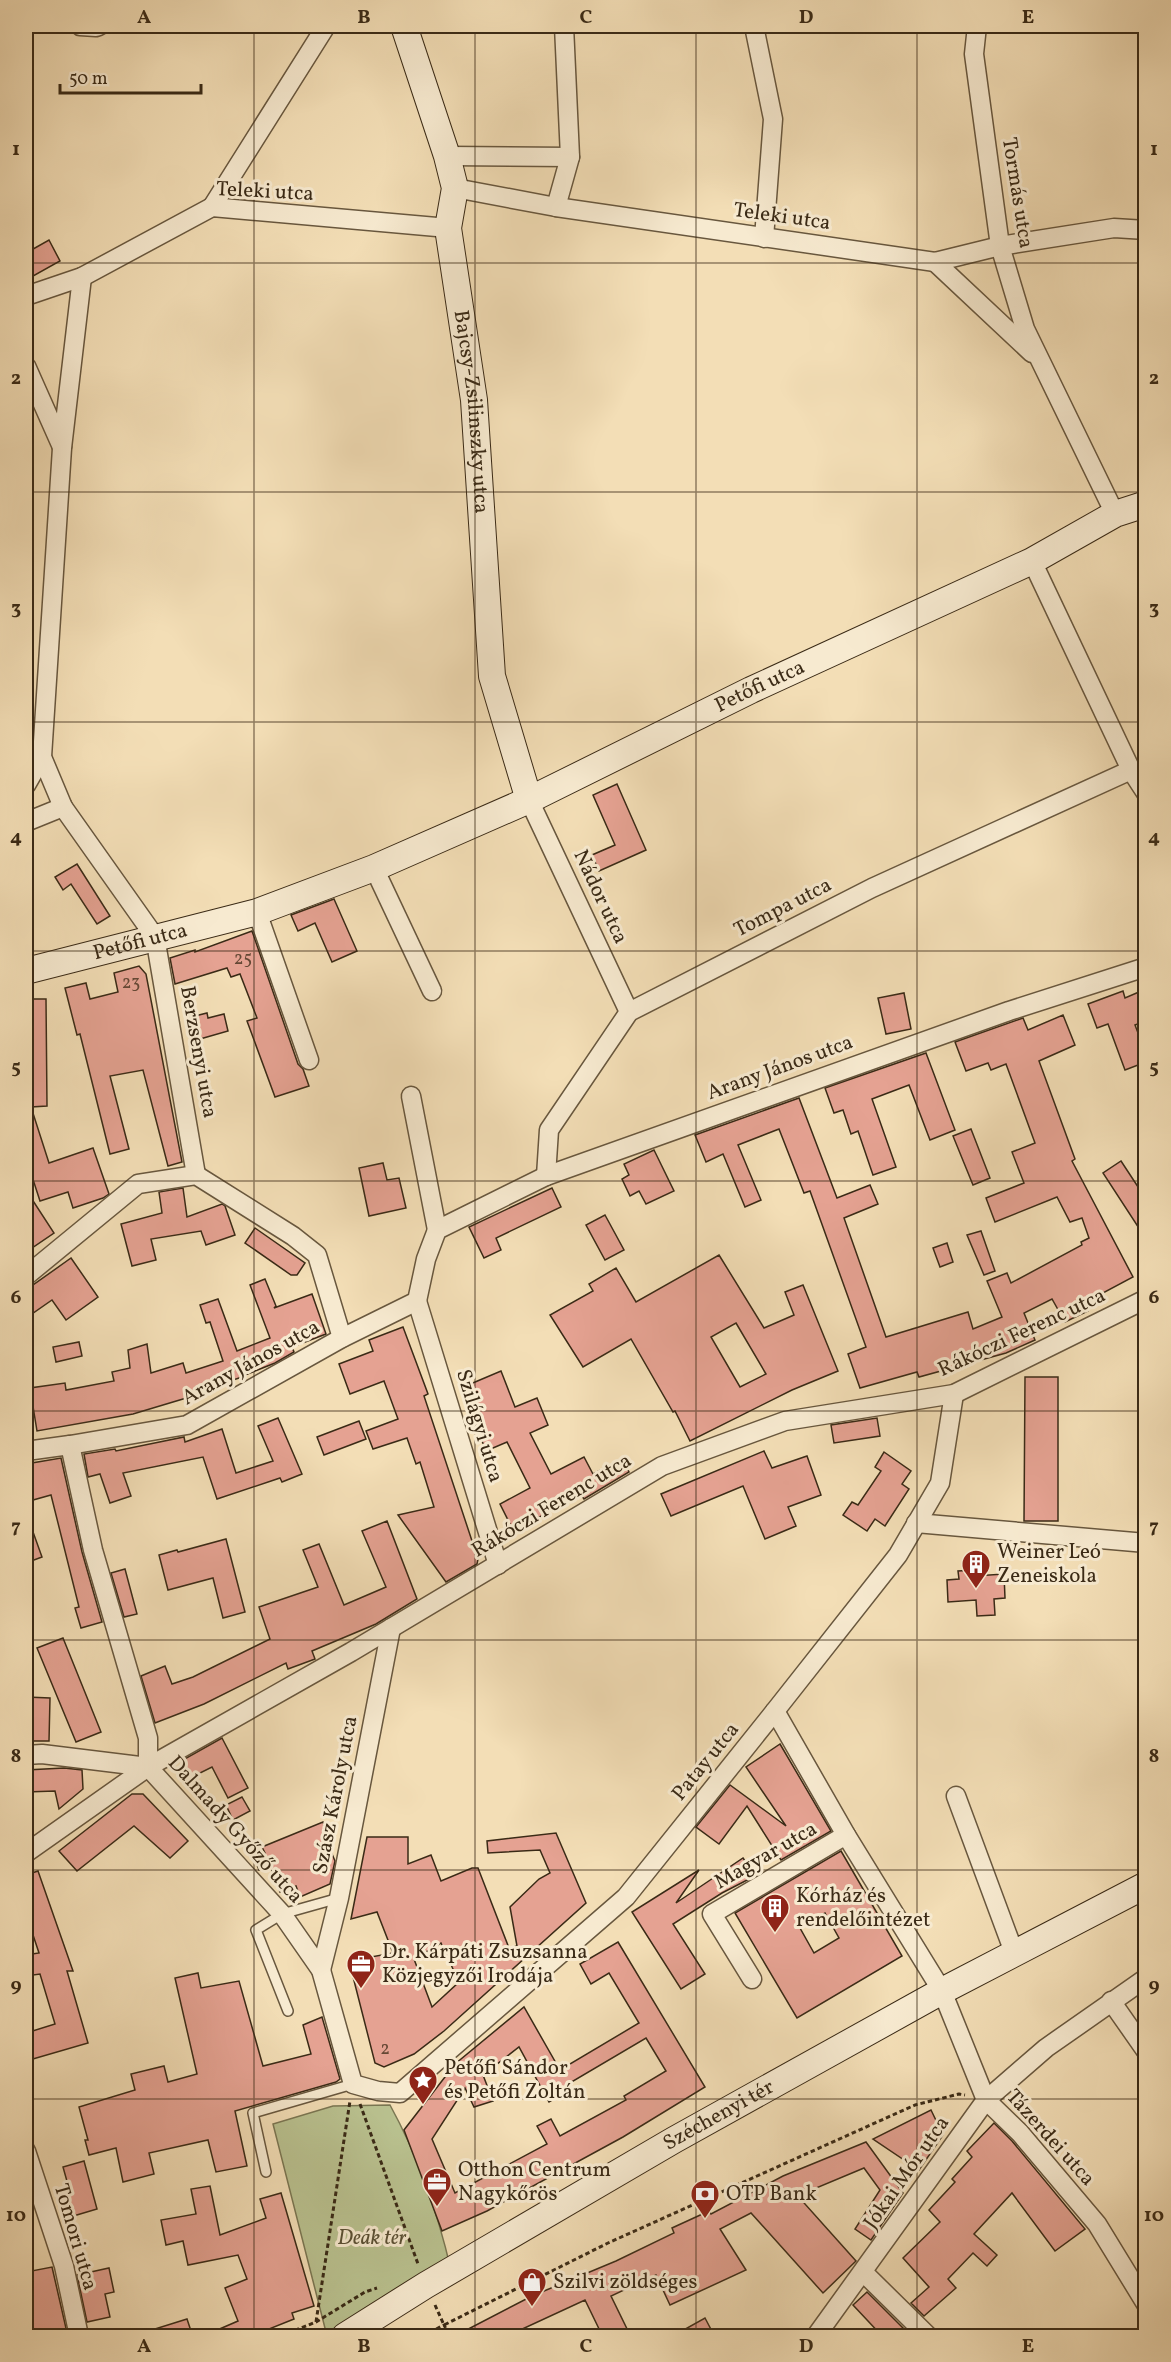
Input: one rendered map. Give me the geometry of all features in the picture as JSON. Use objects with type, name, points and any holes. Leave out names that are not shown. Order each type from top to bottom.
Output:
[{"type":"street","points":[[80,26],[99,26]]},
{"type":"street","points":[[212,207],[326,26]]},
{"type":"street","name":"Bajcsy-Zsilinszky utca","points":[[404,26],[447,156],[455,188],[448,228],[474,400],[492,676],[529,800]]},
{"type":"street","points":[[556,207],[570,157],[564,26]]},
{"type":"street","points":[[754,26],[773,119],[764,238]]},
{"type":"street","name":"Tormás utca","points":[[977,26],[974,54],[1000,246],[1025,329],[1115,514]]},
{"type":"street","points":[[447,156],[570,157]]},
{"type":"street","name":"Teleki utca","points":[[455,188],[556,207],[935,262],[1000,246],[1114,228],[1146,230]]},
{"type":"street","name":"Teleki utca","points":[[26,296],[82,277],[212,207],[448,228]]},
{"type":"street","name":"Tormás utca","points":[[935,262],[1040,361]]},
{"type":"street","points":[[26,785],[42,757],[62,448],[82,277]]},
{"type":"street","points":[[26,366],[62,448]]},
{"type":"street","name":"Petőfi utca","points":[[26,971],[257,912],[375,868],[529,800],[751,690],[1032,561],[1115,514],[1146,504]]},
{"type":"street","points":[[1032,561],[1131,770],[1146,793]]},
{"type":"street","points":[[42,757],[63,807],[155,937]]},
{"type":"street","name":"Tompa utca","points":[[546,1176],[549,1130],[629,1012],[872,888],[1131,770]]},
{"type":"street","name":"Nádor utca","points":[[529,800],[629,1012]]},
{"type":"street","points":[[26,822],[63,807]]},
{"type":"street","points":[[375,868],[432,991]]},
{"type":"street","points":[[257,912],[309,1060]]},
{"type":"street","name":"Berzsenyi utca","points":[[155,937],[196,1175]]},
{"type":"street","name":"Arany János utca","points":[[437,1230],[546,1176],[1009,1011],[1146,967]]},
{"type":"street","points":[[411,1096],[437,1230],[426,1259],[417,1301]]},
{"type":"street","points":[[26,1276],[138,1184],[196,1175],[293,1236],[317,1255],[342,1338]]},
{"type":"street","name":"Rákóczi Ferenc utca","points":[[26,1853],[148,1767],[392,1628],[662,1466],[785,1421],[954,1394],[1146,1299]]},
{"type":"street","name":"Arany János utca","points":[[26,1451],[187,1425],[342,1338],[417,1301]]},
{"type":"street","name":"Szilágyi utca","points":[[417,1301],[498,1565]]},
{"type":"street","name":"Patay utca","points":[[353,2084],[378,2091],[400,2093],[626,1897],[898,1555],[940,1483],[954,1394]]},
{"type":"street","name":"Dalmady Győző utca","points":[[70,1445],[93,1550],[148,1738],[148,1767],[282,1914],[321,1970],[353,2084]]},
{"type":"street","points":[[916,1523],[1146,1543]]},
{"type":"street","name":"Szász Károly utca","points":[[321,1970],[339,1898],[392,1628]]},
{"type":"street","name":"Magyar utca","points":[[775,1711],[846,1835],[942,1991]]},
{"type":"street","points":[[26,1755],[42,1754],[148,1767]]},
{"type":"street","points":[[956,1796],[1015,1955]]},
{"type":"street","name":"Magyar utca","points":[[752,1979],[712,1914],[846,1835]]},
{"type":"street","name":"Széchenyi tér","points":[[345,2337],[426,2285],[674,2140],[942,1991],[1146,1885]]},
{"type":"street","points":[[986,2100],[1046,2048],[1146,1978]]},
{"type":"street","name":"Tázerdei utca","points":[[942,1991],[986,2100],[1020,2133],[1097,2224],[1146,2304]]},
{"type":"street","points":[[1111,2001],[1146,2051]]},
{"type":"street","name":"Jókai Mór utca","points":[[816,2337],[986,2100]]},
{"type":"street","name":"Tomori utca","points":[[26,2151],[64,2266],[79,2337]]},
{"type":"street","points":[[864,2273],[928,2337]]},
{"type":"lane","points":[[288,2012],[256,1930],[282,1914],[339,1898]]},
{"type":"lane","points":[[266,2172],[253,2114],[353,2084]]},
{"type":"path","points":[[353,2084],[426,2285],[450,2337]]},
{"type":"path","points":[[316,2322],[353,2084]]},
{"type":"path","points":[[423,2337],[608,2243],[915,2105],[959,2094],[986,2100]]},
{"type":"path","points":[[281,2337],[316,2322],[365,2292],[388,2285]]},
{"type":"green space","name":"Deák tér","points":[[390,2105],[410,2144],[426,2186],[451,2270],[345,2336],[327,2336],[273,2124],[333,2106]]},
{"type":"building","points":[[49,240],[60,261],[26,280],[26,253]]},
{"type":"building","points":[[617,784],[646,850],[599,871],[592,855],[615,845],[593,795]]},
{"type":"building","points":[[77,864],[110,916],[97,924],[71,884],[63,890],[55,877]]},
{"type":"building","points":[[334,899],[357,951],[332,962],[315,923],[298,931],[291,915]]},
{"type":"building","points":[[252,931],[298,1064],[303,1069],[309,1086],[275,1097],[247,1021],[257,1018],[240,974],[231,977],[227,968],[175,984],[170,958],[195,950],[195,952]]},
{"type":"building","points":[[139,966],[146,974],[182,1162],[168,1166],[143,1070],[110,1076],[129,1149],[110,1154],[80,1034],[77,1035],[65,988],[86,983],[90,999],[118,992],[114,973]]},
{"type":"building","points":[[1146,989],[1146,1021],[1135,1025],[1146,1054],[1146,1062],[1125,1070],[1108,1024],[1097,1028],[1088,1004],[1123,991],[1125,998]]},
{"type":"building","points":[[904,993],[911,1029],[886,1034],[878,998]]},
{"type":"building","points":[[26,999],[46,999],[47,1106],[31,1107],[49,1163],[93,1148],[109,1194],[73,1208],[68,1192],[40,1201],[26,1158]]},
{"type":"building","points":[[207,1013],[208,1018],[224,1014],[228,1031],[193,1041],[187,1018]]},
{"type":"building","points":[[1063,1015],[1075,1045],[1039,1061],[1075,1159],[1072,1161],[1133,1277],[1084,1303],[1088,1311],[1065,1322],[1052,1299],[1024,1313],[1035,1340],[1006,1353],[919,1377],[917,1372],[860,1388],[848,1354],[866,1347],[810,1191],[804,1193],[779,1129],[738,1145],[761,1200],[745,1207],[723,1154],[706,1162],[695,1135],[799,1098],[837,1198],[870,1185],[878,1204],[844,1218],[886,1337],[968,1312],[973,1329],[1002,1317],[987,1281],[1007,1273],[1011,1283],[1082,1245],[1081,1242],[1089,1238],[1082,1218],[1070,1222],[1057,1197],[995,1222],[986,1198],[1024,1183],[1012,1152],[1035,1143],[1006,1064],[991,1070],[988,1063],[966,1071],[955,1042],[1023,1018],[1028,1030]]},
{"type":"building","points":[[926,1053],[955,1130],[930,1140],[909,1085],[872,1099],[896,1167],[873,1175],[858,1131],[851,1134],[843,1110],[834,1113],[825,1088]]},
{"type":"building","points":[[971,1129],[990,1178],[973,1185],[953,1136]]},
{"type":"building","points":[[654,1150],[674,1191],[646,1204],[639,1191],[630,1196],[622,1179],[629,1175],[624,1164]]},
{"type":"building","points":[[1121,1161],[1146,1199],[1146,1239],[1103,1173]]},
{"type":"building","points":[[383,1163],[387,1180],[399,1178],[406,1208],[369,1216],[359,1168]]},
{"type":"building","points":[[183,1188],[187,1217],[222,1204],[225,1206],[235,1235],[206,1245],[201,1231],[151,1239],[156,1260],[132,1266],[121,1224],[162,1213],[159,1192]]},
{"type":"building","points":[[552,1188],[561,1207],[496,1238],[501,1250],[484,1258],[469,1227]]},
{"type":"building","points":[[26,1190],[54,1233],[26,1252]]},
{"type":"building","points":[[605,1215],[624,1250],[605,1260],[586,1225]]},
{"type":"building","points":[[255,1228],[305,1263],[297,1275],[291,1275],[245,1243]]},
{"type":"building","points":[[981,1231],[995,1271],[984,1275],[967,1235]]},
{"type":"building","points":[[947,1243],[953,1262],[940,1267],[933,1248]]},
{"type":"building","points":[[719,1255],[764,1328],[794,1315],[785,1292],[803,1285],[838,1371],[792,1390],[690,1441],[675,1411],[673,1412],[631,1339],[583,1367],[550,1315],[593,1291],[589,1284],[616,1268],[636,1302]],"holes":[[[736,1323],[766,1374],[740,1387],[711,1337]]]},
{"type":"building","points":[[71,1258],[98,1297],[66,1320],[52,1300],[26,1318],[26,1290]]},
{"type":"building","points":[[265,1279],[276,1306],[274,1308],[312,1294],[326,1334],[292,1347],[294,1352],[275,1363],[192,1394],[193,1396],[133,1414],[37,1431],[30,1388],[65,1383],[66,1390],[114,1381],[112,1372],[130,1368],[128,1350],[147,1344],[151,1373],[183,1363],[186,1373],[223,1361],[210,1322],[206,1323],[200,1305],[218,1299],[237,1351],[270,1338],[250,1285]]},
{"type":"building","points":[[403,1327],[428,1394],[424,1396],[478,1559],[477,1564],[446,1582],[398,1515],[434,1507],[420,1462],[416,1464],[407,1438],[373,1449],[366,1431],[398,1419],[384,1381],[350,1394],[339,1364],[373,1351],[369,1340]]},
{"type":"building","points":[[79,1342],[82,1356],[56,1362],[53,1347]]},
{"type":"building","points":[[501,1371],[515,1407],[537,1398],[548,1425],[530,1433],[551,1474],[584,1457],[593,1474],[622,1459],[629,1472],[584,1499],[582,1496],[513,1530],[500,1504],[530,1488],[507,1442],[486,1451],[461,1388]]},
{"type":"building","points":[[1025,1377],[1058,1377],[1058,1521],[1024,1521]]},
{"type":"building","points":[[278,1418],[302,1474],[282,1482],[280,1478],[217,1499],[203,1457],[123,1473],[131,1496],[110,1503],[100,1474],[88,1477],[84,1454],[115,1449],[116,1451],[184,1437],[185,1442],[222,1429],[236,1473],[273,1461],[258,1426]]},
{"type":"building","points":[[877,1418],[880,1436],[834,1443],[831,1425]]},
{"type":"building","points":[[359,1421],[366,1439],[324,1455],[317,1437]]},
{"type":"building","points":[[764,1451],[772,1468],[807,1456],[821,1495],[788,1507],[796,1526],[765,1539],[743,1486],[671,1516],[661,1494]]},
{"type":"building","points":[[884,1452],[911,1471],[902,1484],[909,1489],[885,1526],[875,1519],[867,1531],[843,1515],[852,1502],[858,1505],[881,1471],[875,1467]]},
{"type":"building","points":[[61,1458],[82,1552],[102,1622],[81,1628],[75,1608],[79,1607],[51,1495],[26,1502],[26,1464]]},
{"type":"building","points":[[26,1518],[28,1518],[42,1557],[26,1563]]},
{"type":"building","points":[[387,1521],[417,1599],[376,1624],[312,1651],[315,1659],[288,1669],[286,1663],[204,1704],[155,1723],[141,1676],[165,1666],[172,1684],[193,1677],[270,1639],[259,1607],[318,1587],[303,1550],[319,1544],[344,1605],[386,1587],[362,1531]]},
{"type":"building","points":[[226,1539],[245,1612],[223,1618],[213,1578],[168,1590],[159,1555]]},
{"type":"building","points":[[125,1569],[137,1614],[124,1617],[111,1573]]},
{"type":"building","name":"Weiner Leó Zeneiskola","points":[[975,1570],[975,1576],[1004,1574],[1005,1598],[994,1599],[995,1615],[977,1616],[976,1600],[948,1602],[947,1580],[959,1579],[958,1571]]},
{"type":"building","points":[[63,1638],[101,1732],[76,1742],[37,1648]]},
{"type":"building","points":[[26,1697],[50,1698],[49,1741],[26,1741]]},
{"type":"building","points":[[222,1738],[248,1788],[228,1798],[212,1767],[190,1778],[181,1761]]},
{"type":"building","points":[[780,1744],[831,1831],[781,1860],[747,1806],[719,1844],[696,1827],[730,1785],[786,1826],[746,1767]]},
{"type":"building","points":[[64,1768],[82,1770],[83,1789],[59,1809],[55,1791],[26,1792],[26,1770]]},
{"type":"building","points":[[132,1794],[143,1794],[188,1841],[170,1858],[134,1826],[77,1871],[59,1851]]},
{"type":"building","points":[[242,1797],[250,1811],[233,1820],[226,1805]]},
{"type":"building","points":[[323,1822],[331,1841],[327,1842],[335,1861],[330,1884],[300,1897],[296,1886],[280,1892],[270,1866],[259,1870],[254,1857],[265,1853],[262,1847]]},
{"type":"building","points":[[556,1833],[586,1903],[444,2031],[414,2054],[384,2067],[375,2063],[349,1961],[393,1953],[377,1912],[351,1919],[367,1837],[408,1837],[408,1864],[431,1855],[441,1881],[472,1868],[478,1868],[509,1948],[517,1946],[510,1907],[539,1879],[550,1873],[540,1850],[488,1853],[487,1841]],"holes":[[[441,1943],[459,1982],[432,2007],[414,1959]]]},
{"type":"building","name":"Kórház és rendelőintézet","points":[[841,1851],[902,1956],[797,2018],[735,1913]],"holes":[[[825,1913],[839,1938],[814,1953],[800,1928]]]},
{"type":"building","points":[[743,1858],[755,1876],[722,1893],[673,1924],[705,1974],[681,1989],[632,1912],[699,1870],[676,1903]]},
{"type":"building","points":[[38,1871],[73,1971],[67,1971],[88,2043],[26,2061],[26,2033],[55,2024],[40,1974],[26,1976],[26,1955],[39,1953],[26,1914],[26,1875]]},
{"type":"building","points":[[618,1942],[705,2087],[623,2137],[487,2211],[442,2231],[404,2130],[455,2064],[524,2007],[560,2070],[639,2023],[609,1973],[591,1984],[580,1964]],"holes":[[[646,2038],[666,2071],[624,2096],[626,2100],[560,2136],[551,2119],[537,2126],[547,2144],[455,2193],[432,2139],[465,2088],[474,2107],[493,2101],[483,2075],[519,2047],[549,2102],[571,2089],[568,2084]]]},
{"type":"building","points":[[198,1973],[201,1988],[239,1981],[263,2066],[311,2054],[303,2025],[322,2017],[340,2079],[235,2111],[247,2166],[216,2172],[208,2140],[149,2153],[154,2174],[123,2182],[116,2148],[89,2155],[85,2140],[88,2140],[79,2107],[135,2090],[131,2074],[164,2066],[168,2082],[197,2074],[175,1978]]},
{"type":"building","points":[[931,2110],[943,2135],[919,2170],[873,2139]]},
{"type":"building","points":[[994,2123],[1012,2141],[1085,2229],[1055,2251],[1012,2193],[974,2234],[997,2255],[987,2266],[973,2253],[948,2279],[956,2288],[924,2316],[911,2303],[929,2287],[903,2258],[940,2222],[929,2210],[955,2182],[952,2179],[972,2157],[967,2151]]},
{"type":"building","points":[[866,2142],[903,2193],[871,2240],[855,2229],[880,2190],[864,2168],[802,2194],[799,2192],[796,2194],[856,2261],[823,2293],[751,2213],[720,2229],[746,2270],[670,2305],[656,2275],[611,2296],[631,2337],[603,2337],[585,2300],[505,2337],[453,2337],[532,2296],[616,2261],[674,2233],[672,2228],[709,2211],[711,2214],[783,2176]]},
{"type":"building","points":[[84,2161],[97,2209],[70,2217],[64,2194],[70,2192],[63,2167]]},
{"type":"building","points":[[210,2186],[220,2235],[266,2218],[260,2199],[281,2193],[314,2306],[292,2313],[294,2319],[249,2337],[201,2337],[238,2321],[225,2288],[247,2279],[238,2255],[188,2265],[183,2241],[166,2245],[161,2220],[196,2214],[191,2189]]},
{"type":"building","points":[[52,2267],[68,2337],[26,2337],[26,2272]]},
{"type":"building","points":[[109,2268],[114,2292],[105,2294],[110,2317],[87,2322],[77,2275]]},
{"type":"building","points":[[867,2292],[912,2337],[883,2337],[853,2305]]},
{"type":"building","points":[[705,2318],[715,2337],[671,2337]]},
{"type":"building","points":[[187,2319],[193,2337],[142,2337],[142,2333]]},
{"type":"place","name":"Weiner Leó Zeneiskola","points":[[976,1590]]},
{"type":"place","name":"Kórház és rendelőintézet","points":[[775,1934]]},
{"type":"place","name":"Dr. Kárpáti Zsuzsanna Közjegyzői Irodája","points":[[361,1990]]},
{"type":"place","name":"Petőfi Sándor és Petőfi Zoltán","points":[[423,2106]]},
{"type":"place","name":"Otthon Centrum Nagykőrös","points":[[437,2208]]},
{"type":"place","name":"OTP Bank","points":[[705,2220]]},
{"type":"place","name":"Szilvi zöldséges","points":[[532,2308]]}]
